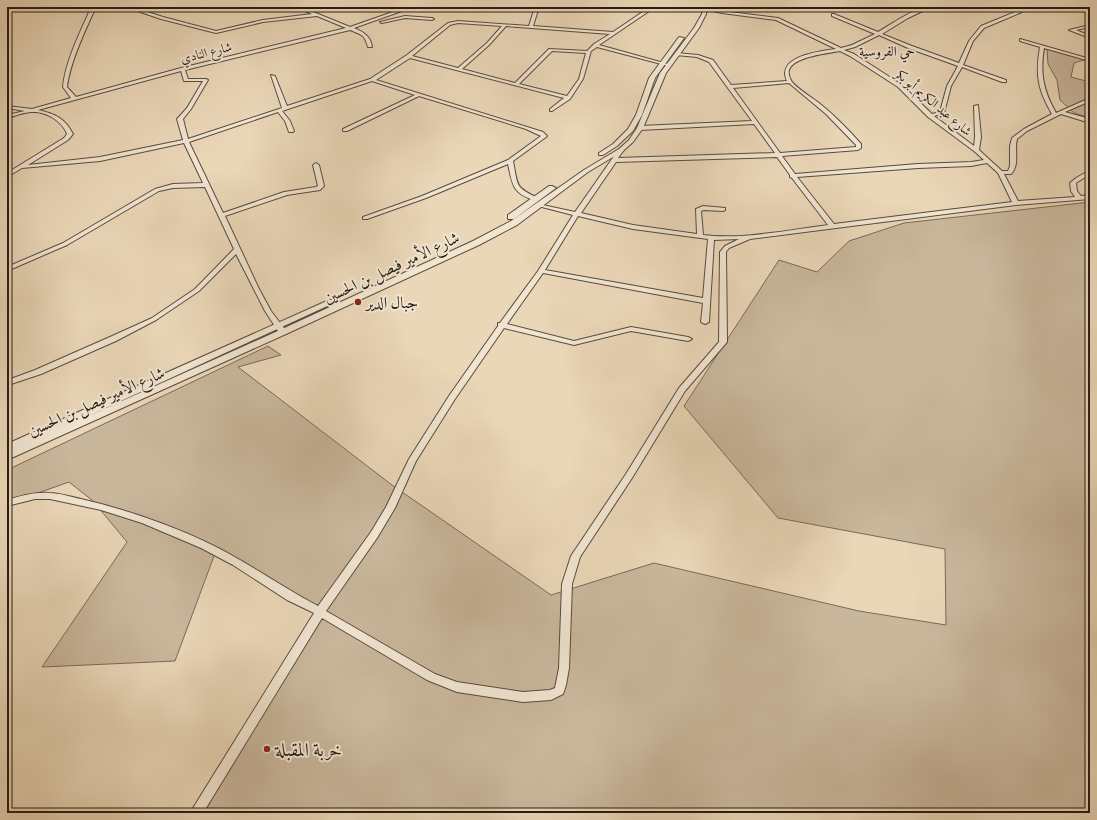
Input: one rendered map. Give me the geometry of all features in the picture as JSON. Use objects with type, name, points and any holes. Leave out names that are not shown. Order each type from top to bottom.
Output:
[{"type":"street","points":[[74,98],[65,87],[66,78],[83,30],[92,10],[104,7]]},
{"type":"street","points":[[128,7],[162,18],[216,32],[263,21],[316,15]]},
{"type":"street","points":[[298,7],[313,11],[316,15],[351,28],[367,36],[370,46]]},
{"type":"street","name":"شارع النادي","points":[[7,117],[183,69],[351,28],[411,7]]},
{"type":"street","points":[[531,27],[536,10],[535,7]]},
{"type":"street","points":[[552,110],[568,98],[583,77],[588,52],[595,45],[653,7]]},
{"type":"street","points":[[614,160],[778,155],[852,150],[860,147],[834,117],[789,82],[786,72],[788,68],[796,62],[815,54],[840,50],[863,43],[929,7]]},
{"type":"street","points":[[930,116],[942,113],[947,90],[957,73],[959,65],[971,41],[982,27],[1021,11],[1024,7]]},
{"type":"street","name":"شارع عبد الكريم أبو بكر","points":[[703,9],[777,19],[860,60],[891,79],[930,116],[976,150],[1000,172],[1016,203]]},
{"type":"street","name":"شارع الأمير فيصل بن الحسين","points":[[549,194],[621,150],[633,138],[640,128],[665,64],[678,54],[703,9]]},
{"type":"street","name":"شارع الأمير فيصل بن الحسين","points":[[7,448],[487,237],[514,223],[538,202],[615,145],[631,130],[641,110],[652,78],[665,64],[703,9]]},
{"type":"street","points":[[833,15],[864,29],[1004,81]]},
{"type":"street","points":[[359,25],[372,24],[405,17],[432,19]]},
{"type":"street","points":[[20,166],[100,159],[186,141],[372,80],[409,56],[451,24],[462,22],[613,33]]},
{"type":"street","points":[[459,69],[488,44],[505,25]]},
{"type":"street","points":[[1090,26],[1071,30],[1090,37]]},
{"type":"street","points":[[1021,40],[1090,60]]},
{"type":"street","points":[[595,45],[665,64]]},
{"type":"street","points":[[1042,46],[1040,61],[1041,84],[1044,96],[1051,106],[1054,114]]},
{"type":"street","points":[[516,84],[551,50],[588,52]]},
{"type":"street","points":[[678,54],[698,56],[710,60],[756,122],[792,176],[833,227]]},
{"type":"street","points":[[409,56],[568,98]]},
{"type":"street","points":[[183,69],[186,80],[206,80],[189,109],[180,119],[186,141],[268,311],[281,328]]},
{"type":"street","points":[[273,76],[282,109],[291,131]]},
{"type":"street","points":[[365,218],[424,197],[510,161],[544,137],[543,134],[528,128],[372,80]]},
{"type":"street","points":[[729,87],[789,82]]},
{"type":"street","points":[[345,130],[418,95]]},
{"type":"street","points":[[1000,172],[1009,173],[1012,170],[1015,137],[1054,114],[1090,99]]},
{"type":"street","points":[[7,106],[33,109],[47,114],[63,122],[69,128],[70,134],[66,139],[7,175]]},
{"type":"street","points":[[976,106],[978,137],[976,150]]},
{"type":"street","points":[[1051,106],[1090,121]]},
{"type":"street","points":[[640,128],[756,122]]},
{"type":"street","points":[[196,813],[320,612],[374,535],[390,508],[412,461],[466,378],[541,271],[576,215],[621,150]]},
{"type":"street","points":[[792,176],[911,166],[971,164],[987,160]]},
{"type":"street","points":[[510,161],[516,188],[538,202],[576,215],[633,227],[711,238],[749,237],[1016,203],[1051,202],[1090,197]]},
{"type":"street","points":[[222,215],[286,193],[318,189],[321,186],[316,164]]},
{"type":"street","points":[[1079,198],[1074,191],[1073,183],[1090,172]]},
{"type":"street","points":[[7,268],[65,244],[158,190],[173,186],[206,185]]},
{"type":"street","points":[[700,237],[698,210],[703,208],[723,209]]},
{"type":"street","points":[[7,503],[35,496],[50,496],[101,507],[145,521],[204,545],[236,562],[291,597],[320,612],[431,677],[457,687],[523,697],[551,695],[559,691],[561,685],[564,668],[567,584],[576,556],[629,476],[682,390],[723,342],[723,252],[727,247],[749,237]]},
{"type":"street","points":[[705,322],[711,238]]},
{"type":"street","points":[[11,382],[113,339],[154,319],[197,290],[238,249]]},
{"type":"street","points":[[710,258],[723,258]]},
{"type":"street","points":[[541,271],[706,301]]},
{"type":"street","points":[[502,325],[574,342],[586,341],[632,329],[688,339]]},
{"type":"street","name":"شارع الأمير فيصل بن الحسين","points":[[7,456],[281,328]]},
{"type":"shaded area","points":[[1047,49],[1090,59],[1090,61],[1084,60],[1074,63],[1071,77],[1090,82],[1090,118],[1074,113],[1060,100],[1057,80],[1048,64]]},
{"type":"shaded area","points":[[1090,202],[1090,813],[204,813],[316,611],[217,548],[175,661],[42,667],[127,542],[93,501],[69,482],[7,504],[7,470],[268,346],[281,355],[238,367],[392,485],[551,595],[654,563],[859,611],[946,625],[945,549],[778,518],[684,406],[779,260],[817,272],[849,241],[904,223]]},
{"type":"place","name":"جبال الدير","points":[[358,302]]},
{"type":"place","name":"خربة المقبلة","points":[[267,749]]},
{"type":"district","name":"حي الفروسية","points":[[887,51]]}]
